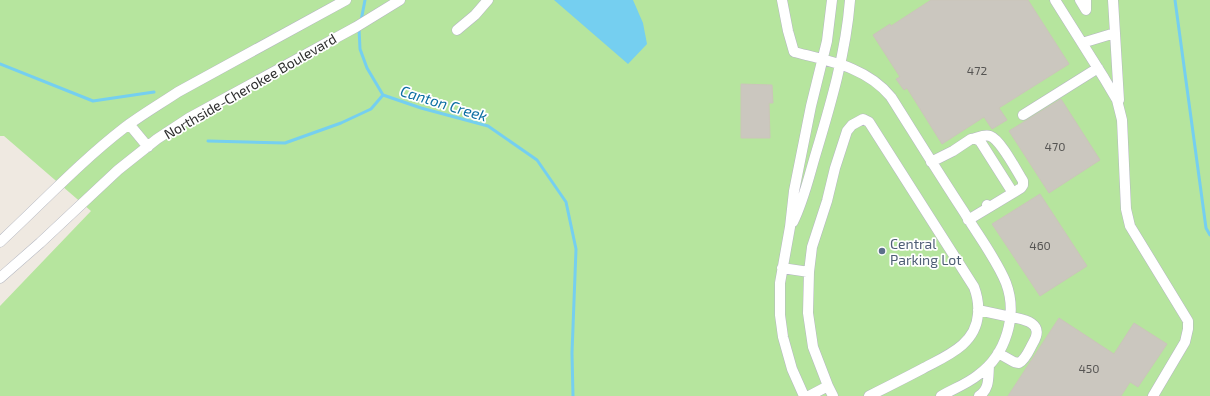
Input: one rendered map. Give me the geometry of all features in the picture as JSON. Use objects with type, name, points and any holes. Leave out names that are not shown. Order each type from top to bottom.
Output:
[{"type":"street","name":"Northside-Cherokee Boulevard","points":[[0,242],[93,155],[129,124],[178,92],[346,0]]},
{"type":"street","name":"Northside-Cherokee Boulevard","points":[[0,278],[118,170],[189,118],[369,19],[400,0]]},
{"type":"street","points":[[457,30],[475,15],[488,0]]},
{"type":"street","points":[[782,0],[794,52],[824,59],[864,73],[884,88],[998,268],[1005,282],[1010,296],[1010,317],[1004,341],[998,353],[989,366],[972,379],[941,396]]},
{"type":"street","points":[[804,396],[792,369],[783,337],[779,303],[780,283],[790,227],[795,183],[811,106],[820,68],[824,59],[832,0]]},
{"type":"street","points":[[790,227],[802,201],[840,64],[846,34],[850,0]]},
{"type":"street","points":[[1055,0],[1114,94],[1120,110]]},
{"type":"street","points":[[1080,0],[1086,10],[1086,0]]},
{"type":"street","points":[[1113,0],[1120,110],[1123,132],[1126,209],[1130,226],[1188,321],[1188,329],[1184,342],[1153,396]]},
{"type":"street","points":[[1082,43],[1115,33]]},
{"type":"street","points":[[1023,115],[1098,68]]},
{"type":"street","points":[[833,396],[813,347],[810,333],[808,313],[809,272],[812,247],[847,131],[852,125],[863,119],[869,122],[949,250],[974,286],[977,294],[978,310],[978,321],[974,331],[963,346],[949,355],[870,396]]},
{"type":"street","points":[[129,124],[148,147]]},
{"type":"street","points":[[931,162],[954,151],[972,139],[989,135],[997,141],[1023,181],[1022,188],[988,206],[968,220]]},
{"type":"street","points":[[972,139],[980,141],[1013,193]]},
{"type":"street","points":[[782,268],[809,272]]},
{"type":"street","points":[[978,310],[1025,320],[1033,324],[1037,332],[1037,337],[1023,361],[1019,363],[998,353]]},
{"type":"street","points":[[979,396],[987,388],[989,366]]},
{"type":"street","points":[[809,396],[828,386]]},
{"type":"green space","points":[[0,0],[1210,0],[1210,396],[0,396],[0,306],[91,211],[4,136],[0,136]]},
{"type":"water","points":[[554,0],[633,0],[643,23],[647,44],[628,64]]},
{"type":"building","points":[[931,0],[1028,0],[1069,64],[999,108],[1007,120],[992,129],[984,117],[942,144],[907,88],[904,90],[896,79],[900,77],[873,35],[890,24],[891,26]]},
{"type":"building","points":[[741,84],[772,85],[773,103],[769,103],[770,138],[741,138]]},
{"type":"building","points":[[1061,99],[1100,160],[1049,193],[1009,131]]},
{"type":"building","points":[[1040,194],[1087,266],[1040,296],[992,224]]},
{"type":"building","points":[[1059,318],[1114,354],[1134,323],[1167,344],[1138,387],[1130,382],[1121,396],[1008,396]]},
{"type":"waterway","name":"Canton Creek","points":[[361,21],[365,0]]},
{"type":"waterway","points":[[1175,0],[1206,228],[1210,235]]},
{"type":"waterway","name":"Canton Creek","points":[[359,28],[360,49],[367,68],[383,95],[421,108],[488,126],[537,160],[566,202],[576,249],[572,353],[573,396]]},
{"type":"waterway","points":[[0,64],[93,101],[154,92]]},
{"type":"waterway","points":[[208,141],[285,143],[341,123],[371,109],[383,95]]},
{"type":"place","name":"Central Parking Lot","points":[[882,251]]}]
